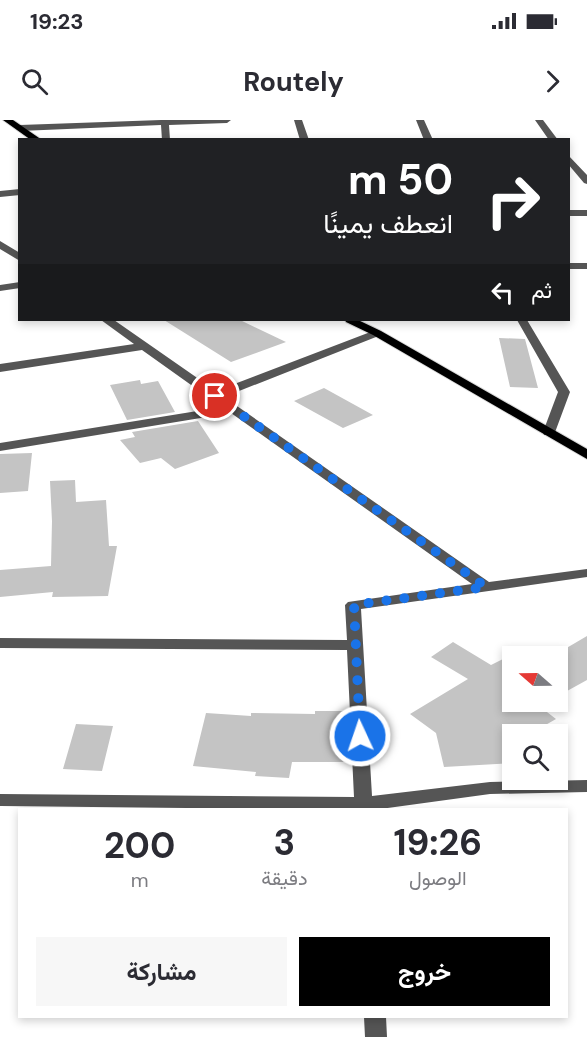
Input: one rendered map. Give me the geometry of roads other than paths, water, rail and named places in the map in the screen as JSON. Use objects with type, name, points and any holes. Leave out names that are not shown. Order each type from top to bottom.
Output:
[{"type":"main road","points":[[7,120],[35,138]]},
{"type":"main road","points":[[352,321],[377,333],[587,455]]},
{"type":"street","points":[[20,128],[227,120]]},
{"type":"street","points":[[298,120],[303,138]]},
{"type":"street","points":[[420,120],[428,138]]},
{"type":"street","points":[[539,120],[552,138]]},
{"type":"street","points":[[165,121],[166,138]]},
{"type":"street","points":[[570,160],[587,181]]},
{"type":"street","points":[[0,194],[18,192]]},
{"type":"street","points":[[570,213],[587,213]]},
{"type":"street","points":[[0,244],[18,257]]},
{"type":"street","points":[[570,266],[587,266]]},
{"type":"street","points":[[0,288],[18,285]]},
{"type":"street","points":[[108,321],[486,587]]},
{"type":"street","points":[[523,321],[564,392],[549,432]]},
{"type":"street","points":[[215,396],[377,333]]},
{"type":"street","points":[[0,368],[145,346]]},
{"type":"street","points":[[0,447],[233,409]]},
{"type":"street","points":[[364,807],[354,605],[587,573]]},
{"type":"street","points":[[0,643],[355,645]]},
{"type":"street","points":[[0,800],[364,807],[490,788],[587,786]]},
{"type":"street","points":[[375,1018],[376,1037]]}]
